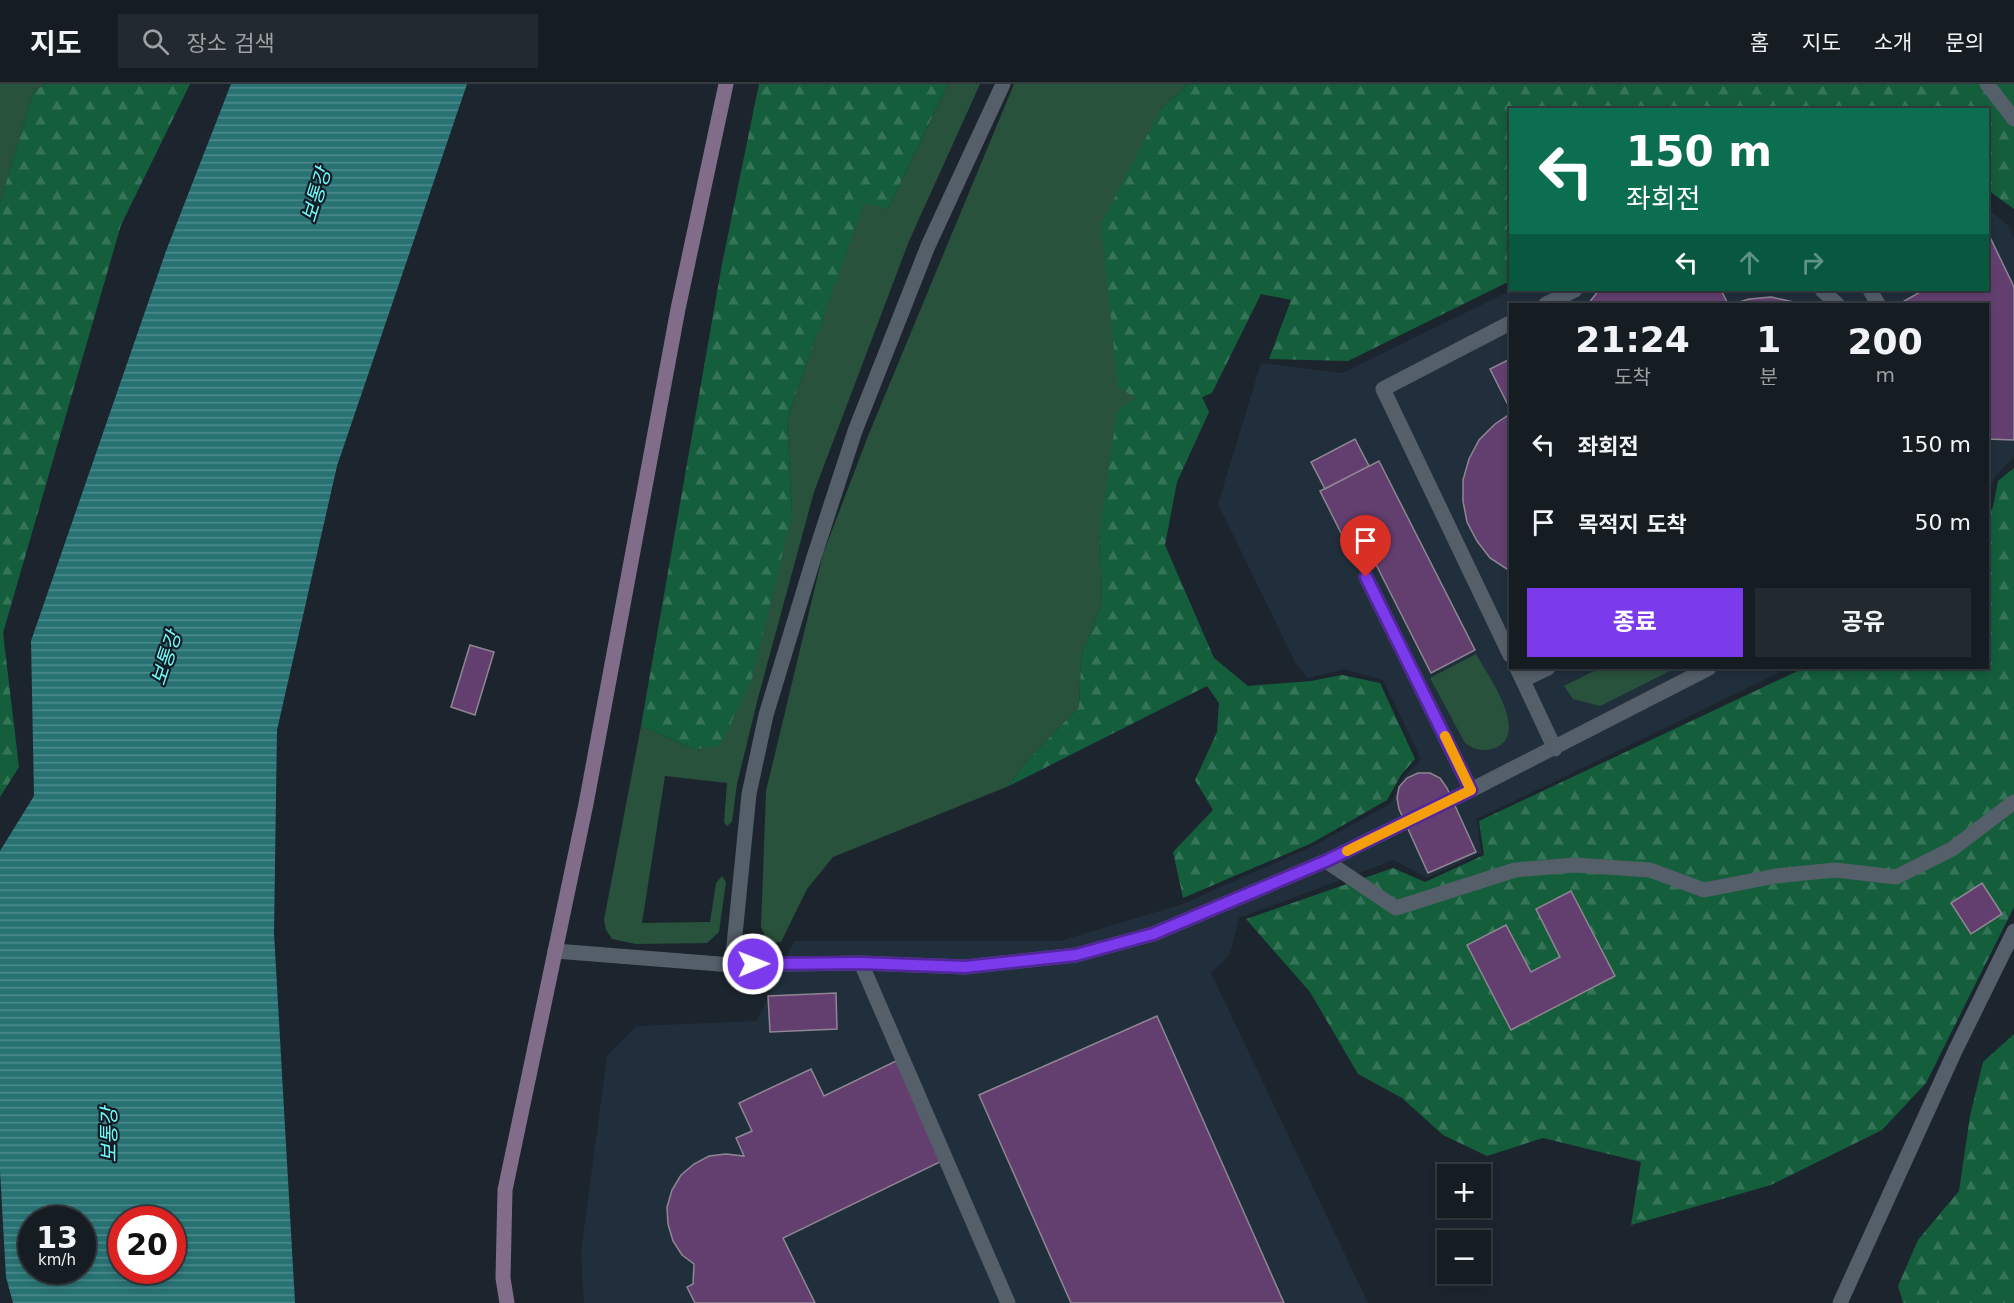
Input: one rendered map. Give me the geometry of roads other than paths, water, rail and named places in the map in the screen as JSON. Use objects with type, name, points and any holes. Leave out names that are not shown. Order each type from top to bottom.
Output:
[{"type":"main road","points":[[507,1303],[503,1278],[505,1191],[586,804],[678,309],[726,84]]},
{"type":"lane","points":[[732,965],[749,795],[766,715],[813,557],[855,431],[919,268],[1003,84]]},
{"type":"lane","points":[[1987,84],[2014,119]]},
{"type":"lane","points":[[1548,303],[1573,291]]},
{"type":"lane","points":[[1823,291],[1836,303]]},
{"type":"lane","points":[[1509,324],[1383,388],[1509,653]]},
{"type":"lane","points":[[1366,577],[1471,790]]},
{"type":"lane","points":[[1543,669],[1520,674],[1555,749]]},
{"type":"lane","points":[[555,951],[732,965],[861,963],[965,967],[1076,955],[1153,934],[1326,861],[1555,749],[1707,669]]},
{"type":"lane","points":[[1326,861],[1396,908],[1515,870],[1574,865],[1650,870],[1704,890],[1776,876],[1835,870],[1896,877],[1952,849],[2014,802]]},
{"type":"lane","points":[[1840,1303],[1955,1051],[2014,931]]},
{"type":"lane","points":[[861,963],[1008,1303]]},
{"type":"water","name":"보통강","points":[[231,84],[467,84],[337,466],[277,730],[274,933],[295,1303],[13,1303],[6,1277],[0,1171],[0,851],[34,796],[31,641],[166,251]]}]
